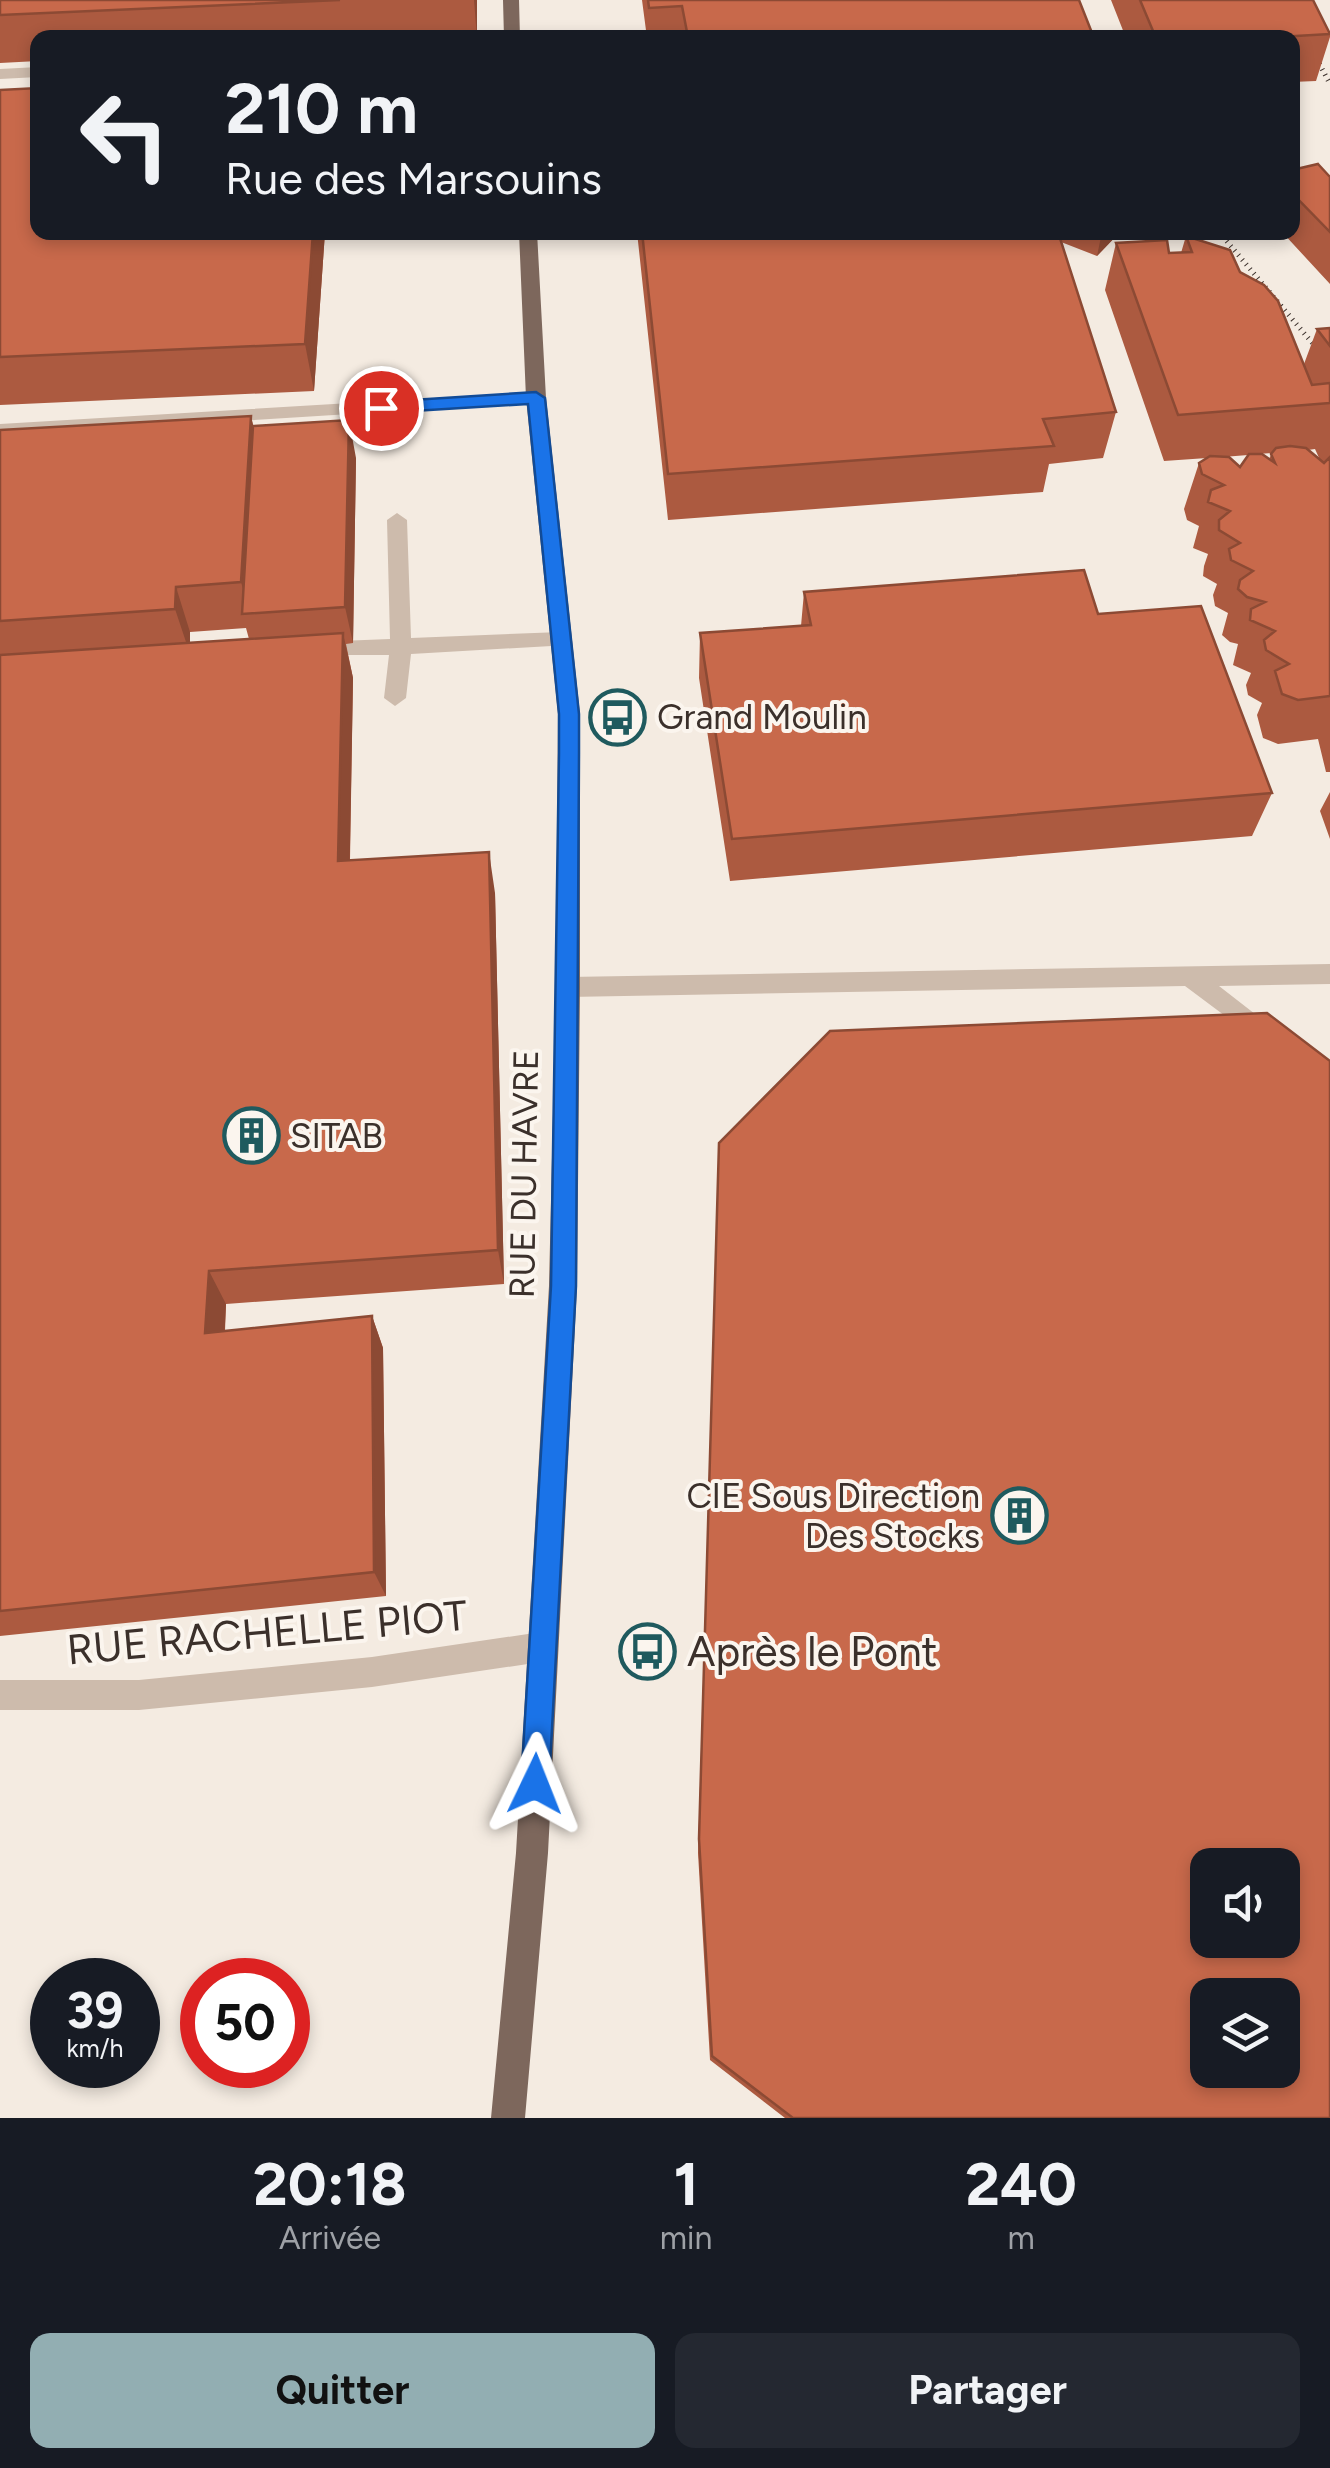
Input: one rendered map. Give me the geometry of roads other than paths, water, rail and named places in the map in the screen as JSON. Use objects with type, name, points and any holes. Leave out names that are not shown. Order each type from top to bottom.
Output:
[{"type":"main road","points":[[512,0],[512,30]]},
{"type":"main road","name":"RUE DU HAVRE","points":[[508,2118],[532,1853],[540,1647],[564,1286],[568,986],[569,714],[536,398],[528,240]]},
{"type":"street","points":[[0,74],[30,72]]},
{"type":"street","points":[[0,430],[536,398]]},
{"type":"street","points":[[395,698],[401,643],[397,520]]},
{"type":"street","points":[[286,652],[401,643],[562,640]]},
{"type":"street","points":[[568,986],[1330,974]]},
{"type":"street","points":[[1194,979],[1284,1050]]},
{"type":"street","name":"RUE RACHELLE PIOT","points":[[0,1694],[139,1694],[372,1672],[540,1647]]},
{"type":"railway","points":[[1286,0],[1330,84]]},
{"type":"railway","points":[[1226,240],[1330,364]]},
{"type":"place","name":"Grand Moulin","points":[[618,717]]},
{"type":"place","name":"SITAB","points":[[251,1136]]},
{"type":"place","name":"CIE Sous Direction Des Stocks","points":[[1019,1516]]},
{"type":"place","name":"Après le Pont","points":[[648,1651]]}]
